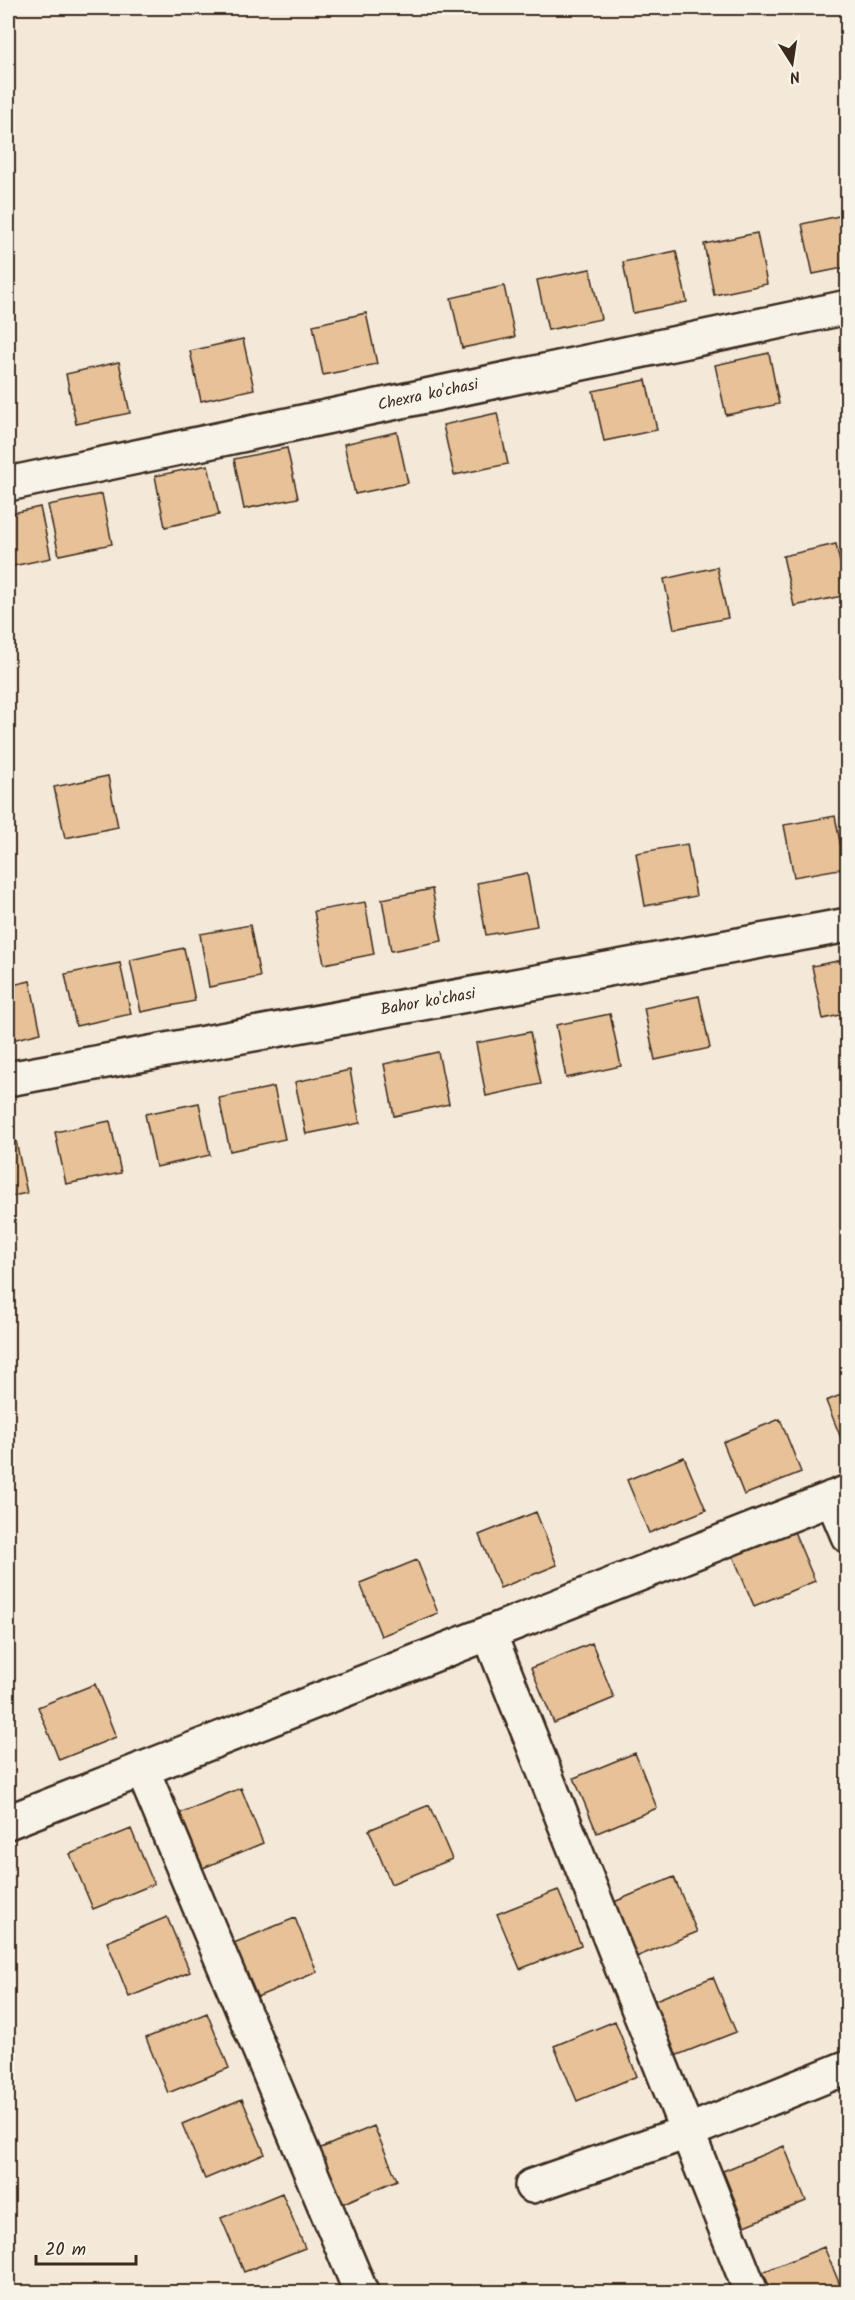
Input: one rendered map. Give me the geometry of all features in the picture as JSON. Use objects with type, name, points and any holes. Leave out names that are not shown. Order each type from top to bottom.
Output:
[{"type":"street","name":"Chexra ko'chasi","points":[[8,484],[848,306]]},
{"type":"street","name":"Bahor ko'chasi","points":[[8,1079],[848,925]]},
{"type":"street","points":[[8,1822],[840,1495],[848,1536]]},
{"type":"street","points":[[489,1633],[751,2292]]},
{"type":"street","points":[[142,1769],[361,2292]]},
{"type":"street","points":[[532,2186],[687,2132],[848,2067]]},
{"type":"building","points":[[848,214],[848,267],[813,274],[802,224]]},
{"type":"building","points":[[757,233],[767,284],[714,295],[704,244]]},
{"type":"building","points":[[676,251],[687,302],[633,313],[623,262]]},
{"type":"building","points":[[590,269],[601,319],[548,330],[537,280]]},
{"type":"building","points":[[504,286],[515,337],[462,348],[451,298]]},
{"type":"building","points":[[366,313],[377,364],[323,375],[313,325]]},
{"type":"building","points":[[243,339],[254,389],[201,401],[190,351]]},
{"type":"building","points":[[769,353],[779,404],[726,415],[715,365]]},
{"type":"building","points":[[119,362],[130,413],[76,424],[66,374]]},
{"type":"building","points":[[646,380],[657,430],[604,441],[593,391]]},
{"type":"building","points":[[497,413],[508,464],[454,475],[443,425]]},
{"type":"building","points":[[397,432],[408,483],[355,494],[344,444]]},
{"type":"building","points":[[287,448],[298,498],[244,509],[234,459]]},
{"type":"building","points":[[208,465],[219,515],[165,527],[155,476]]},
{"type":"building","points":[[102,494],[112,544],[59,555],[48,505]]},
{"type":"building","points":[[40,507],[51,558],[8,567],[8,514]]},
{"type":"building","points":[[836,544],[847,595],[794,606],[783,556]]},
{"type":"building","points":[[717,567],[728,618],[674,629],[664,579]]},
{"type":"building","points":[[108,776],[118,827],[65,838],[54,787]]},
{"type":"building","points":[[835,816],[845,868],[794,877],[784,825]]},
{"type":"building","points":[[687,844],[696,896],[645,906],[636,853]]},
{"type":"building","points":[[527,873],[537,926],[486,935],[477,883]]},
{"type":"building","points":[[432,889],[442,941],[391,951],[382,899]]},
{"type":"building","points":[[365,902],[374,954],[324,964],[314,911]]},
{"type":"building","points":[[250,925],[260,977],[209,987],[200,934]]},
{"type":"building","points":[[184,948],[195,1001],[141,1012],[130,960]]},
{"type":"building","points":[[848,959],[848,1013],[823,1019],[812,966]]},
{"type":"building","points":[[120,963],[131,1014],[76,1026],[65,974]]},
{"type":"building","points":[[30,981],[41,1033],[8,1041],[8,986]]},
{"type":"building","points":[[699,996],[710,1048],[655,1060],[644,1008]]},
{"type":"building","points":[[610,1014],[621,1066],[566,1078],[556,1025]]},
{"type":"building","points":[[530,1032],[541,1084],[486,1096],[476,1043]]},
{"type":"building","points":[[438,1052],[449,1104],[394,1116],[384,1064]]},
{"type":"building","points":[[350,1070],[360,1123],[306,1134],[295,1082]]},
{"type":"building","points":[[274,1087],[285,1139],[230,1151],[219,1098]]},
{"type":"building","points":[[199,1103],[210,1155],[156,1167],[145,1114]]},
{"type":"building","points":[[110,1121],[121,1173],[66,1184],[55,1132]]},
{"type":"building","points":[[16,1141],[27,1193],[8,1197],[8,1142]]},
{"type":"building","points":[[848,1392],[848,1453],[847,1453],[826,1401]]},
{"type":"building","points":[[780,1419],[801,1472],[744,1495],[723,1442]]},
{"type":"building","points":[[684,1457],[706,1510],[649,1533],[627,1480]]},
{"type":"building","points":[[536,1512],[557,1565],[500,1588],[479,1535]]},
{"type":"building","points":[[792,1527],[815,1581],[754,1606],[731,1551]]},
{"type":"building","points":[[417,1560],[438,1613],[381,1636],[360,1583]]},
{"type":"building","points":[[592,1643],[614,1698],[554,1723],[531,1668]]},
{"type":"building","points":[[95,1684],[116,1737],[59,1760],[38,1707]]},
{"type":"building","points":[[635,1753],[657,1808],[597,1833],[574,1778]]},
{"type":"building","points":[[241,1788],[263,1843],[203,1868],[180,1813]]},
{"type":"building","points":[[429,1805],[452,1859],[391,1884],[369,1830]]},
{"type":"building","points":[[131,1829],[154,1884],[93,1909],[70,1854]]},
{"type":"building","points":[[674,1877],[697,1932],[636,1957],[614,1902]]},
{"type":"building","points":[[558,1890],[581,1945],[520,1969],[497,1914]]},
{"type":"building","points":[[167,1917],[190,1972],[129,1997],[107,1942]]},
{"type":"building","points":[[295,1918],[317,1972],[257,1997],[234,1943]]},
{"type":"building","points":[[713,1977],[736,2032],[675,2056],[653,2001]]},
{"type":"building","points":[[207,2013],[229,2068],[168,2093],[146,2038]]},
{"type":"building","points":[[615,2021],[637,2076],[577,2101],[554,2046]]},
{"type":"building","points":[[242,2099],[265,2154],[205,2179],[182,2124]]},
{"type":"building","points":[[374,2126],[397,2180],[337,2206],[314,2151]]},
{"type":"building","points":[[784,2146],[806,2201],[745,2226],[723,2171]]},
{"type":"building","points":[[282,2193],[305,2248],[244,2272],[221,2218]]},
{"type":"building","points":[[824,2247],[843,2292],[772,2292],[763,2272]]}]
